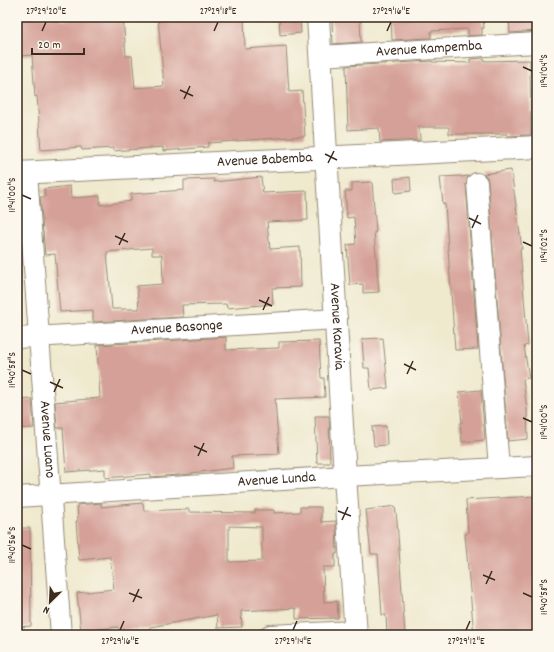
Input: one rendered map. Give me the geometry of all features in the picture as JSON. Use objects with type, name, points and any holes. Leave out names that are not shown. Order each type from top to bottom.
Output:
[{"type":"street","name":"Avenue Karavia","points":[[318,17],[345,476],[356,633]]},
{"type":"street","name":"Avenue Kampemba","points":[[320,56],[537,43]]},
{"type":"street","name":"Avenue Babemba","points":[[22,173],[537,147]]},
{"type":"street","name":"Avenue Luano","points":[[22,173],[39,337],[49,494],[61,635]]},
{"type":"street","points":[[477,183],[499,468]]},
{"type":"street","name":"Avenue Basonge","points":[[17,338],[336,319]]},
{"type":"street","name":"Avenue Lunda","points":[[17,497],[345,476],[537,466]]},
{"type":"street","points":[[270,635],[356,633]]},
{"type":"building","points":[[18,17],[61,17],[61,20],[123,17],[126,56],[132,56],[135,88],[164,86],[158,18],[244,17],[245,49],[286,46],[289,92],[302,91],[305,136],[208,143],[208,147],[163,151],[163,147],[113,151],[113,148],[82,150],[81,147],[41,150],[32,55],[21,56]]},
{"type":"building","points":[[279,17],[300,17],[301,33],[280,35]]},
{"type":"building","points":[[332,17],[360,17],[361,42],[333,44]]},
{"type":"building","points":[[391,17],[483,17],[484,28],[482,28],[482,35],[468,36],[468,29],[431,31],[431,38],[392,40]]},
{"type":"building","points":[[509,17],[537,17],[537,31],[510,33]]},
{"type":"building","points":[[484,58],[484,61],[530,60],[531,135],[507,136],[507,134],[449,134],[449,127],[419,127],[420,140],[380,142],[379,128],[348,130],[346,66],[432,61],[470,63],[470,59]]},
{"type":"building","points":[[511,170],[522,249],[520,249],[528,345],[524,346],[529,378],[523,379],[527,410],[528,439],[508,441],[488,182],[487,177],[484,174]]},
{"type":"building","points":[[468,176],[466,184],[478,349],[455,350],[445,204],[443,204],[440,177]]},
{"type":"building","points":[[261,177],[263,193],[307,191],[308,220],[267,222],[270,249],[300,247],[301,287],[272,288],[273,304],[227,308],[226,304],[182,305],[183,317],[95,322],[93,321],[93,310],[60,312],[55,254],[45,255],[40,197],[45,197],[44,189],[70,186],[71,198],[100,196],[100,205],[131,201],[131,194],[184,190],[184,180],[214,179],[214,182]],"holes":[[[152,248],[152,255],[162,255],[163,284],[137,286],[139,309],[112,309],[107,252]]]},
{"type":"building","points":[[410,177],[411,191],[395,193],[394,179]]},
{"type":"building","points":[[372,182],[379,292],[363,293],[363,284],[350,285],[347,245],[356,244],[354,217],[347,218],[345,191],[352,191],[352,183]]},
{"type":"building","points":[[17,199],[22,257],[17,257]]},
{"type":"building","points":[[226,337],[226,350],[279,348],[279,342],[319,341],[321,378],[324,378],[325,397],[275,399],[279,454],[232,456],[233,468],[192,474],[151,477],[151,474],[105,478],[105,469],[66,472],[63,428],[57,428],[55,402],[100,398],[97,345]]},
{"type":"building","points":[[383,338],[388,388],[371,390],[369,368],[364,368],[362,339]]},
{"type":"building","points":[[481,390],[485,440],[462,442],[459,392]]},
{"type":"building","points":[[32,399],[34,428],[17,429],[17,400]]},
{"type":"building","points":[[315,416],[329,416],[330,463],[317,463]]},
{"type":"building","points":[[386,426],[387,445],[374,446],[372,427]]},
{"type":"building","points":[[537,496],[537,577],[533,577],[536,635],[474,635],[465,534],[468,533],[466,500]]},
{"type":"building","points":[[101,503],[101,507],[143,503],[144,511],[189,509],[189,512],[255,513],[255,510],[274,510],[274,513],[300,512],[300,507],[321,507],[321,522],[336,521],[337,554],[335,554],[335,567],[323,567],[324,602],[337,601],[338,618],[296,619],[296,608],[241,611],[242,627],[218,628],[217,615],[150,627],[150,629],[119,630],[118,627],[81,631],[77,593],[114,589],[110,557],[79,560],[76,521],[78,521],[77,505]],"holes":[[[229,526],[262,527],[262,561],[229,562]]]},
{"type":"building","points":[[395,506],[405,635],[387,635],[386,615],[382,615],[378,554],[371,554],[366,510]]},
{"type":"building","points":[[17,528],[30,528],[31,626],[17,627]]}]
